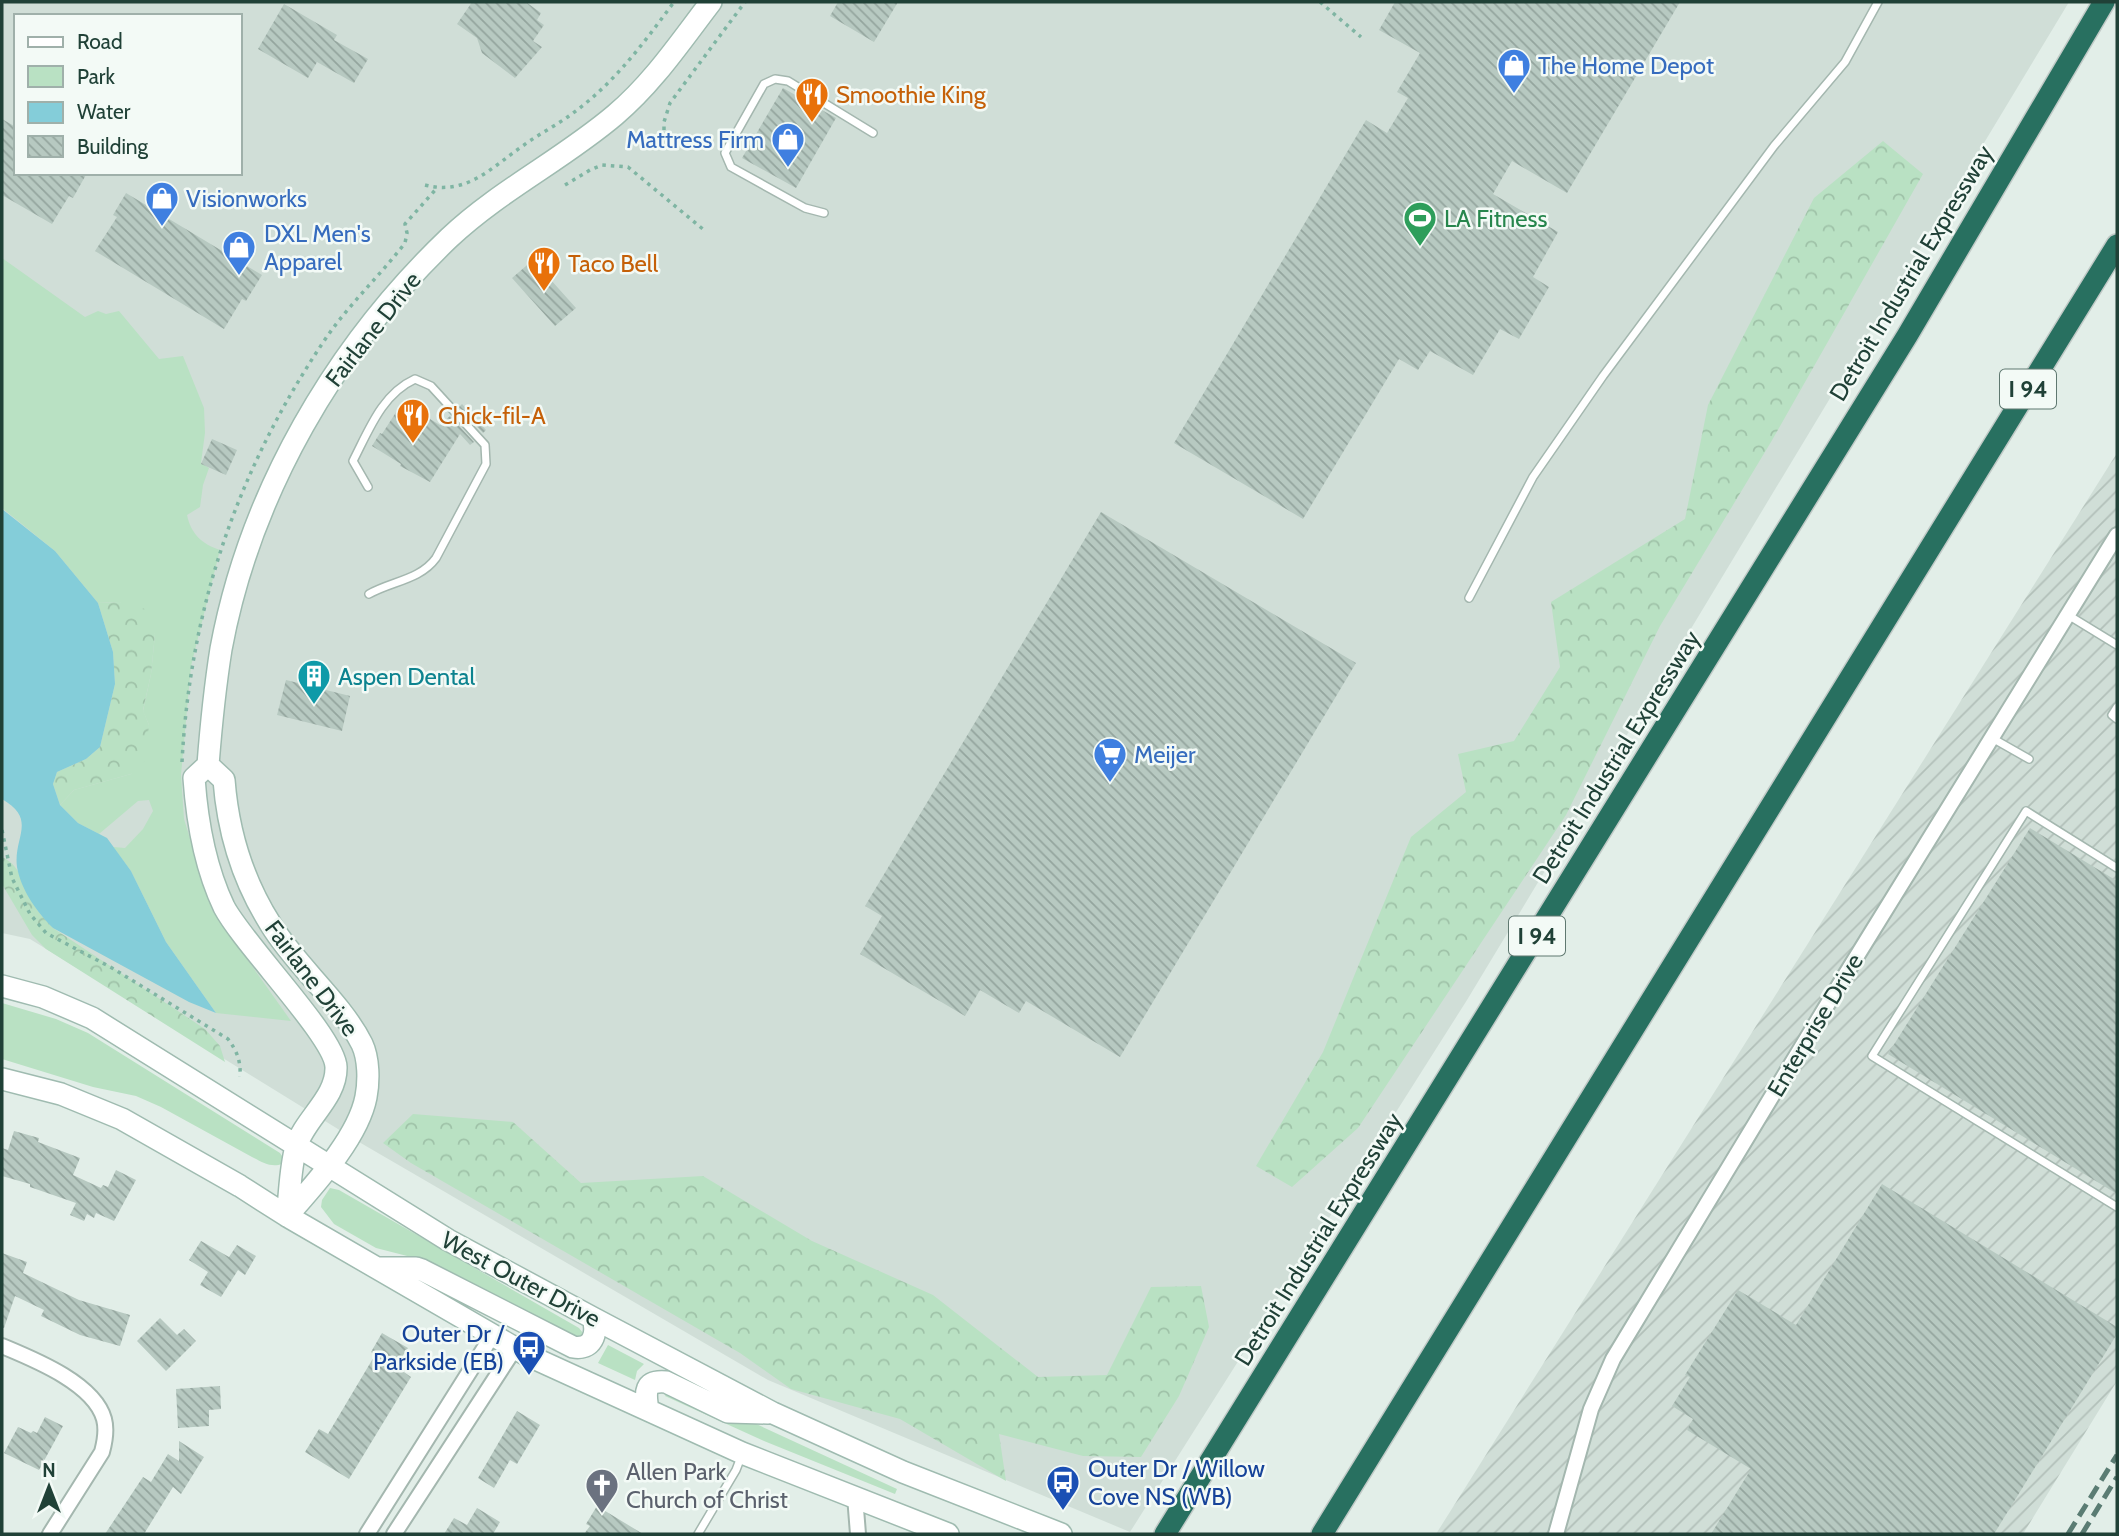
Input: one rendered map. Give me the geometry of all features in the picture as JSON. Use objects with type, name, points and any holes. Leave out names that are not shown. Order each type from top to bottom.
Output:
[{"type":"highway","name":"Detroit Industrial Expressway","points":[[1165,1534],[1900,348],[2104,2]]},
{"type":"highway","name":"I 94","points":[[1322,1534],[2117,245]]},
{"type":"main road","name":"Fairlane Drive","points":[[287,1216],[296,1146],[331,1088],[336,1064],[327,1041],[252,949],[224,906],[205,852],[194,778],[208,765],[214,695],[222,648],[246,554],[284,461],[336,373],[405,284],[450,238],[518,182],[616,115],[649,82],[711,2]]},
{"type":"main road","name":"Fairlane Drive","points":[[208,765],[224,780],[229,824],[251,889],[272,926],[343,1016],[362,1044],[364,1052],[368,1077],[362,1111],[330,1167],[287,1216]]},
{"type":"main road","name":"West Outer Drive","points":[[2,986],[43,997],[92,1018],[448,1240],[773,1413],[903,1472],[1061,1534]]},
{"type":"main road","points":[[2,1079],[61,1094],[122,1119],[515,1348],[742,1453],[855,1496],[934,1532]]},
{"type":"main road","points":[[376,1268],[422,1270],[573,1347],[586,1346],[592,1341],[595,1334],[593,1318]]},
{"type":"main road","points":[[648,1410],[647,1390],[655,1381],[666,1382],[729,1412],[773,1413]]},
{"type":"street","name":"Enterprise Drive","points":[[1556,1534],[1591,1409],[1613,1359],[1844,977],[2117,536]]},
{"type":"street","points":[[367,1534],[492,1336]]},
{"type":"street","points":[[2,1346],[63,1376],[86,1392],[103,1415],[105,1438],[102,1452],[50,1534]]},
{"type":"street","points":[[394,1534],[515,1348]]},
{"type":"street","points":[[855,1496],[858,1534]]},
{"type":"lane","points":[[1469,598],[1533,477],[1603,376],[1774,146],[1845,61],[1878,2]]},
{"type":"lane","points":[[824,213],[805,208],[731,167],[725,153],[764,84],[775,79],[788,81],[873,133]]},
{"type":"lane","points":[[368,487],[353,461],[383,404],[403,384],[415,379],[430,386],[485,445],[486,464],[427,570],[386,584],[369,594]]},
{"type":"lane","points":[[2068,615],[2117,645]]},
{"type":"lane","points":[[2117,707],[2112,715],[2117,719]]},
{"type":"lane","points":[[1992,738],[2029,759]]},
{"type":"lane","points":[[2117,868],[2026,810],[1872,1056],[2117,1208]]},
{"type":"lane","points":[[698,1534],[736,1470],[742,1453]]},
{"type":"path","points":[[425,185],[449,188],[472,181],[570,116],[604,88],[636,54],[674,2]]},
{"type":"path","points":[[664,130],[670,103],[745,2]]},
{"type":"path","points":[[1320,2],[1361,37]]},
{"type":"path","points":[[565,185],[602,165],[628,167],[704,230]]},
{"type":"path","points":[[182,764],[191,666],[205,603],[223,540],[247,478],[296,384],[325,339],[357,296],[405,243],[405,224],[437,188]]},
{"type":"path","points":[[2,830],[12,878],[30,914],[46,933],[112,968],[228,1039],[237,1052],[241,1065],[240,1077]]},
{"type":"shaded area","points":[[2,2],[2069,2],[1467,1000],[1130,1532],[768,1380],[359,1142],[30,939],[2,933]]},
{"type":"shaded area","points":[[2117,453],[2117,1381],[2023,1534],[1436,1534]]},
{"type":"green space","points":[[1883,141],[1923,174],[1771,442],[1660,626],[1566,815],[1358,1128],[1292,1187],[1256,1166],[1323,1052],[1411,837],[1466,792],[1458,754],[1514,741],[1560,667],[1551,602],[1685,519],[1708,405],[1814,198]]},
{"type":"green space","points":[[2,258],[85,317],[98,311],[106,314],[119,311],[159,359],[183,356],[204,408],[205,433],[201,463],[209,468],[200,507],[187,515],[191,528],[198,537],[220,550],[191,666],[181,775],[184,819],[212,910],[291,1021],[216,1013],[166,942],[131,871],[113,847],[125,848],[143,829],[153,811],[149,800],[138,801],[99,834],[78,823],[60,805],[74,790],[131,774],[149,725],[143,711],[151,674],[155,634],[120,602],[98,603],[55,551],[2,508]]},
{"type":"green space","points":[[120,602],[145,609],[155,634],[151,674],[143,710],[149,725],[145,761],[131,774],[74,790],[60,805],[53,784],[57,772],[86,759],[100,747],[115,684],[113,652],[98,603]]},
{"type":"green space","points":[[2,857],[15,867],[38,911],[53,928],[205,1029],[220,1046],[225,1062],[46,949],[32,935],[2,884]]},
{"type":"green space","points":[[2,1003],[56,1019],[88,1033],[280,1153],[284,1159],[282,1164],[263,1162],[136,1096],[93,1087],[2,1059]]},
{"type":"green space","points":[[413,1114],[513,1122],[581,1183],[703,1176],[812,1241],[933,1295],[1038,1377],[1107,1375],[1151,1287],[1201,1286],[1209,1327],[1179,1396],[1141,1457],[1083,1456],[999,1434],[1006,1481],[900,1419],[791,1389],[740,1353],[411,1163],[383,1143]]},
{"type":"green space","points":[[330,1188],[339,1190],[579,1328],[583,1333],[579,1338],[415,1258],[376,1248],[334,1224],[321,1207]]},
{"type":"green space","points":[[608,1345],[644,1364],[637,1371],[635,1380],[598,1363]]},
{"type":"green space","points":[[668,1389],[754,1423],[897,1489],[895,1494],[764,1441],[665,1396]]},
{"type":"water","points":[[2,509],[55,551],[98,603],[113,652],[115,684],[100,747],[86,759],[57,772],[53,784],[60,805],[78,823],[107,838],[131,871],[166,942],[216,1013],[189,1002],[53,928],[36,908],[22,884],[17,856],[22,822],[13,807],[2,799]]},
{"type":"building","points":[[472,2],[526,2],[541,13],[537,20],[544,25],[533,41],[542,47],[515,78],[482,53],[477,38],[457,24]]},
{"type":"building","points":[[838,2],[898,2],[874,42],[830,16]]},
{"type":"building","points":[[1395,2],[1680,2],[1567,193],[1512,161],[1493,194],[1558,232],[1533,277],[1549,287],[1519,339],[1500,329],[1473,375],[1430,351],[1418,370],[1399,359],[1303,519],[1174,443],[1366,120],[1387,133],[1408,98],[1397,92],[1420,53],[1379,30]]},
{"type":"building","points":[[284,4],[337,35],[334,40],[368,59],[354,83],[317,62],[308,78],[258,49]]},
{"type":"building","points":[[783,88],[836,118],[796,188],[742,158]]},
{"type":"building","points":[[2,119],[14,126],[14,175],[86,175],[73,198],[69,196],[52,224],[2,195]]},
{"type":"building","points":[[126,193],[262,275],[246,301],[242,299],[224,329],[95,251],[117,217],[113,215]]},
{"type":"building","name":"Taco Bell","points":[[533,260],[576,308],[555,326],[512,278]]},
{"type":"building","points":[[462,404],[486,430],[483,433],[459,407]]},
{"type":"building","name":"Chick-fil-A","points":[[400,406],[428,422],[430,419],[440,425],[450,416],[474,442],[470,445],[460,434],[430,482],[400,466],[401,464],[372,446]]},
{"type":"building","points":[[212,439],[237,450],[226,475],[201,464]]},
{"type":"building","name":"Meijer","points":[[1101,512],[1356,663],[1120,1057],[1026,1001],[1019,1013],[980,990],[965,1016],[860,954],[882,916],[865,906]]},
{"type":"building","name":"Aspen Dental","points":[[286,680],[350,696],[342,731],[277,715]]},
{"type":"building","points":[[2030,828],[2117,881],[2117,1194],[1888,1054]]},
{"type":"building","points":[[14,1131],[39,1138],[38,1142],[80,1158],[73,1175],[101,1188],[103,1185],[108,1187],[116,1170],[136,1180],[114,1221],[96,1213],[94,1218],[87,1214],[84,1221],[70,1215],[76,1203],[2,1176],[2,1148],[8,1150]]},
{"type":"building","points":[[1882,1184],[2117,1327],[2117,1334],[1994,1534],[1711,1534],[1751,1469],[1687,1430],[1693,1419],[1672,1406],[1690,1377],[1685,1375],[1738,1290],[1796,1325]]},
{"type":"building","points":[[201,1241],[229,1257],[237,1245],[256,1256],[245,1275],[238,1270],[221,1297],[200,1285],[208,1272],[189,1260]]},
{"type":"building","points":[[2,1253],[27,1262],[23,1273],[79,1300],[130,1315],[120,1346],[80,1335],[41,1316],[44,1310],[15,1296],[2,1328]]},
{"type":"building","points":[[160,1318],[177,1335],[184,1329],[196,1341],[166,1371],[137,1341]]},
{"type":"building","points":[[382,1333],[408,1348],[399,1361],[401,1363],[398,1368],[411,1377],[349,1479],[305,1452],[319,1429],[328,1434],[375,1355],[371,1352]]},
{"type":"building","points":[[220,1386],[221,1409],[209,1410],[209,1426],[178,1428],[176,1389]]},
{"type":"building","points":[[517,1411],[540,1425],[517,1464],[510,1460],[494,1488],[478,1478]]},
{"type":"building","points":[[45,1417],[63,1426],[39,1470],[4,1453],[18,1427],[37,1433]]},
{"type":"building","points":[[179,1441],[204,1457],[181,1494],[173,1487],[144,1534],[105,1534],[143,1477],[151,1482],[168,1454],[179,1461]]},
{"type":"building","name":"Allen Park Church of Christ","points":[[597,1506],[643,1534],[584,1534],[590,1526],[586,1524]]},
{"type":"building","points":[[477,1508],[500,1522],[493,1534],[444,1534],[454,1518],[467,1525]]},
{"type":"railway","points":[[2068,1534],[2117,1455]]},
{"type":"railway","points":[[2082,1534],[2117,1477]]},
{"type":"place","name":"The Home Depot","points":[[1514,95]]},
{"type":"place","name":"Smoothie King","points":[[812,124]]},
{"type":"place","name":"Mattress Firm","points":[[788,169]]},
{"type":"place","name":"Visionworks","points":[[162,228]]},
{"type":"place","name":"LA Fitness","points":[[1420,248]]},
{"type":"place","name":"DXL Men's Apparel","points":[[239,277]]},
{"type":"place","name":"Taco Bell","points":[[544,293]]},
{"type":"place","name":"Chick-fil-A","points":[[413,445]]},
{"type":"place","name":"Aspen Dental","points":[[314,706]]},
{"type":"place","name":"Meijer","points":[[1110,784]]},
{"type":"place","name":"Outer Dr / Parkside (EB)","points":[[529,1377]]},
{"type":"place","name":"Outer Dr / Willow Cove NS (WB)","points":[[1063,1512]]},
{"type":"place","name":"Allen Park Church of Christ","points":[[602,1515]]}]
